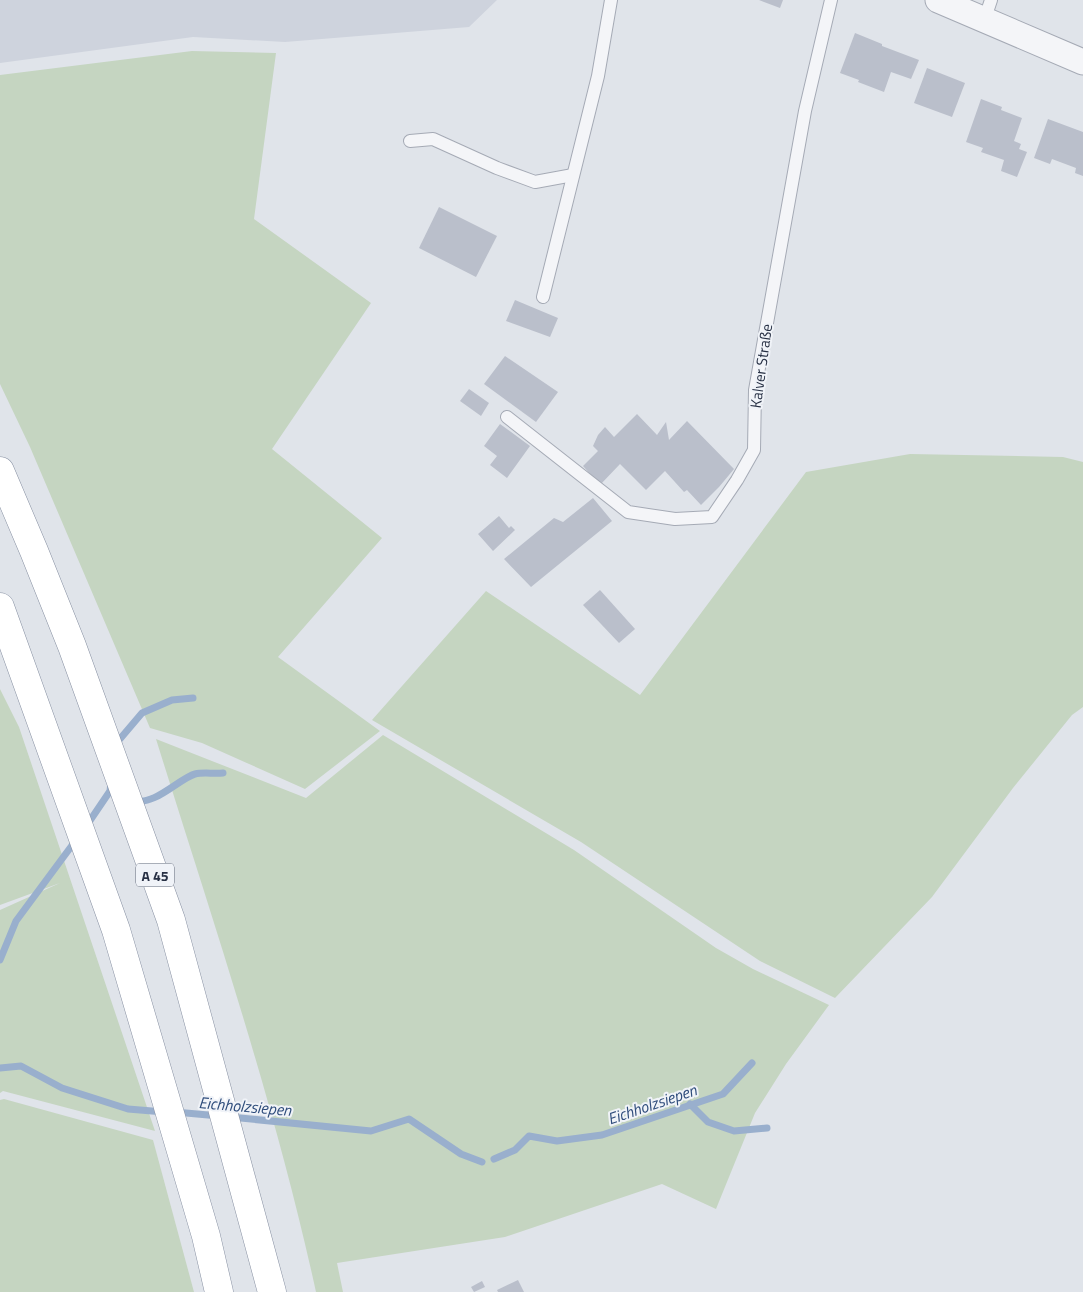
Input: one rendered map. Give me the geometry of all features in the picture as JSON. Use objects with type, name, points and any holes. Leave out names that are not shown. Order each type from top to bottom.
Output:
[{"type":"highway","name":"A 45","points":[[0,471],[72,646],[171,920],[272,1292]]},
{"type":"highway","points":[[0,607],[116,930],[206,1236],[219,1292]]},
{"type":"street","points":[[938,0],[988,10],[1083,62]]},
{"type":"lane","points":[[543,297],[598,76],[610,0]]},
{"type":"lane","name":"Kalver Straße","points":[[507,417],[628,512],[675,519],[712,517],[737,480],[754,450],[755,390],[805,111],[831,0]]},
{"type":"lane","points":[[410,141],[433,139],[497,168],[535,182],[573,175]]},
{"type":"shaded area","points":[[0,0],[497,0],[469,27],[285,42],[193,37],[0,63]]},
{"type":"green space","points":[[192,51],[276,53],[254,219],[371,303],[272,449],[382,538],[278,657],[380,731],[305,789],[202,743],[150,728],[30,447],[0,384],[0,75]]},
{"type":"green space","points":[[910,454],[1063,457],[1083,462],[1083,707],[1072,715],[1013,788],[932,897],[835,998],[760,961],[581,842],[372,720],[486,591],[640,695],[806,472]]},
{"type":"green space","points":[[0,689],[19,727],[155,1131],[3,1091],[0,1093],[0,910],[60,883],[0,905]]},
{"type":"green space","points":[[383,735],[574,850],[716,948],[753,969],[829,1005],[786,1064],[755,1113],[716,1209],[662,1184],[505,1237],[337,1263],[343,1292],[316,1292],[282,1152],[221,945],[156,739],[306,798]]},
{"type":"green space","points":[[4,1099],[153,1140],[194,1292],[0,1292],[0,1100]]},
{"type":"building","points":[[759,0],[783,0],[780,8]]},
{"type":"building","points":[[855,33],[919,60],[911,79],[891,72],[884,92],[840,73]]},
{"type":"building","points":[[927,68],[965,83],[952,117],[914,103]]},
{"type":"building","points":[[981,99],[1002,107],[1001,110],[1022,118],[1014,141],[1021,144],[1019,149],[1027,152],[1017,177],[1001,171],[1004,160],[981,152],[983,148],[966,142]]},
{"type":"building","points":[[1048,119],[1083,132],[1083,176],[1075,173],[1076,168],[1052,159],[1050,164],[1034,158]]},
{"type":"building","points":[[439,207],[497,236],[476,277],[419,248]]},
{"type":"building","points":[[515,300],[558,318],[550,337],[506,321]]},
{"type":"building","points":[[505,356],[558,392],[536,422],[484,384]]},
{"type":"building","points":[[469,389],[489,403],[481,416],[460,401]]},
{"type":"building","points":[[637,414],[657,435],[666,422],[669,440],[687,421],[734,469],[701,505],[687,490],[684,492],[665,471],[646,490],[620,464],[600,485],[583,466],[598,451],[593,446],[598,435],[605,427],[614,437]]},
{"type":"building","points":[[500,424],[530,446],[507,478],[490,465],[497,456],[484,446]]},
{"type":"building","points":[[593,498],[612,521],[531,587],[504,559],[554,518],[563,522]]},
{"type":"building","points":[[499,516],[509,528],[511,526],[515,530],[493,551],[478,534]]},
{"type":"building","points":[[600,590],[635,629],[619,643],[583,605]]},
{"type":"building","points":[[518,1280],[524,1292],[498,1292],[497,1290]]},
{"type":"building","points":[[482,1281],[485,1287],[474,1292],[471,1287]]},
{"type":"waterway","points":[[114,746],[142,713],[172,700],[193,698]]},
{"type":"waterway","points":[[135,800],[142,801],[158,796],[195,774],[223,773]]},
{"type":"waterway","points":[[87,825],[110,791],[111,783]]},
{"type":"waterway","points":[[0,960],[16,921],[76,840]]},
{"type":"waterway","name":"Eichholzsiepen","points":[[494,1159],[515,1150],[529,1136],[557,1141],[602,1135],[723,1094],[752,1063]]},
{"type":"waterway","name":"Eichholzsiepen","points":[[0,1068],[21,1066],[62,1088],[128,1109],[164,1112]]},
{"type":"waterway","points":[[690,1104],[708,1122],[734,1131],[767,1128]]},
{"type":"waterway","name":"Eichholzsiepen","points":[[175,1112],[219,1116]]},
{"type":"waterway","name":"Eichholzsiepen","points":[[230,1117],[371,1131],[409,1119],[461,1154],[482,1162]]}]
